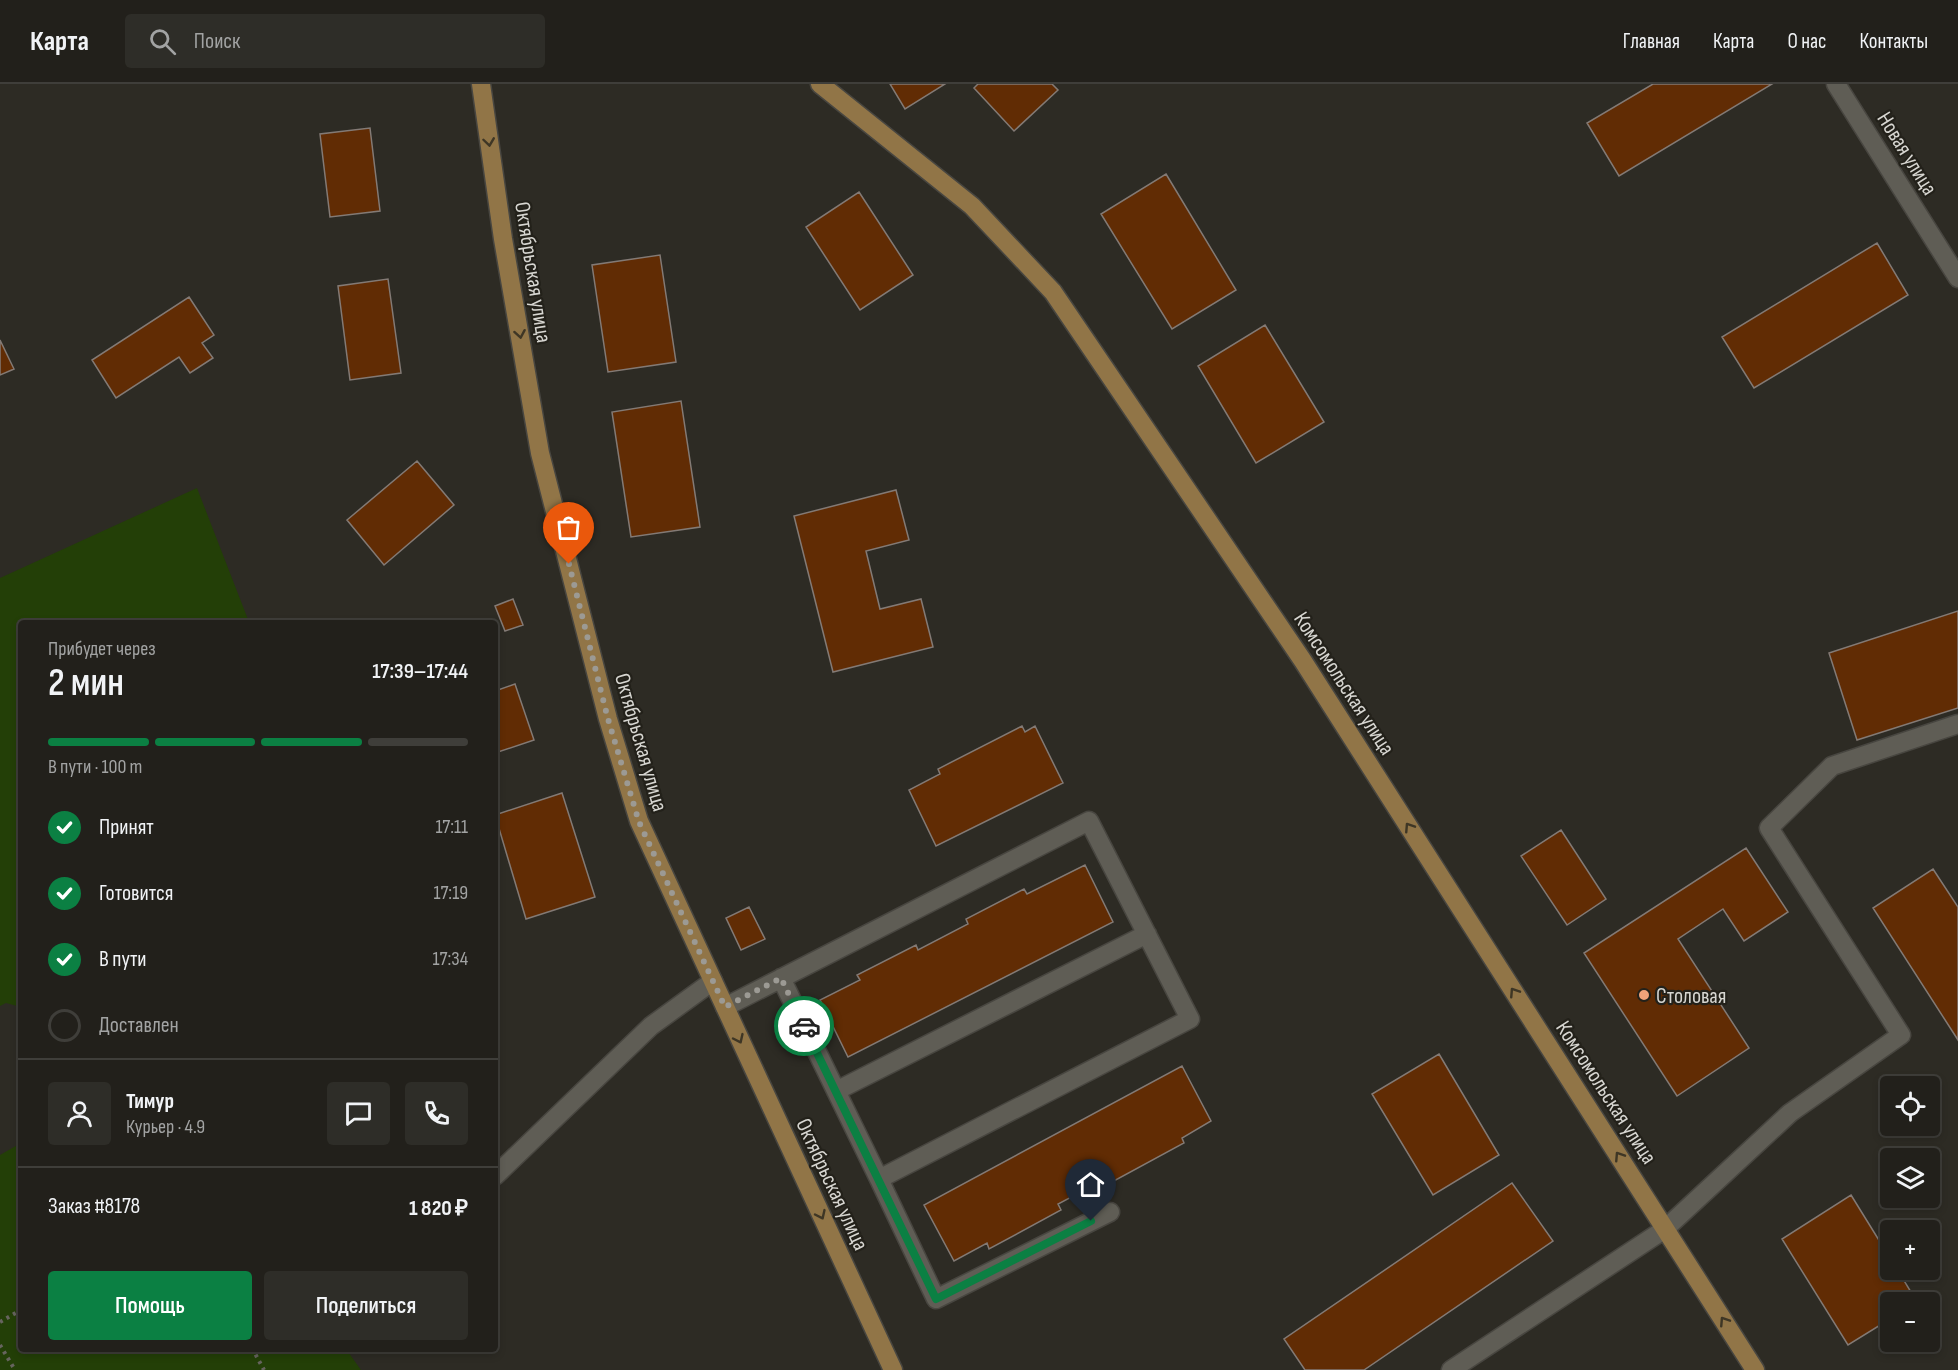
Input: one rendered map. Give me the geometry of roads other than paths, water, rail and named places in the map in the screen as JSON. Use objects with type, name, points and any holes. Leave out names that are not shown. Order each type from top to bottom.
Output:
[{"type":"main road","name":"Октябрьская улица","points":[[481,84],[503,239],[540,453],[605,707],[639,822],[893,1370]]},
{"type":"main road","name":"Комсомольская улица","points":[[820,84],[972,206],[1053,292],[1303,661],[1755,1370]]},
{"type":"street","name":"Новая улица","points":[[1836,84],[1958,278]]},
{"type":"street","points":[[1451,1370],[1665,1229],[1790,1113],[1901,1035],[1769,828],[1832,766],[1958,724]]},
{"type":"street","points":[[725,1007],[1089,821],[1190,1019],[879,1179]]},
{"type":"street","points":[[836,1091],[1147,934]]},
{"type":"street","points":[[781,978],[936,1299],[1110,1212]]},
{"type":"street","points":[[498,1173],[651,1026],[713,981]]},
{"type":"place","name":"Столовая","points":[[1644,995]]}]
